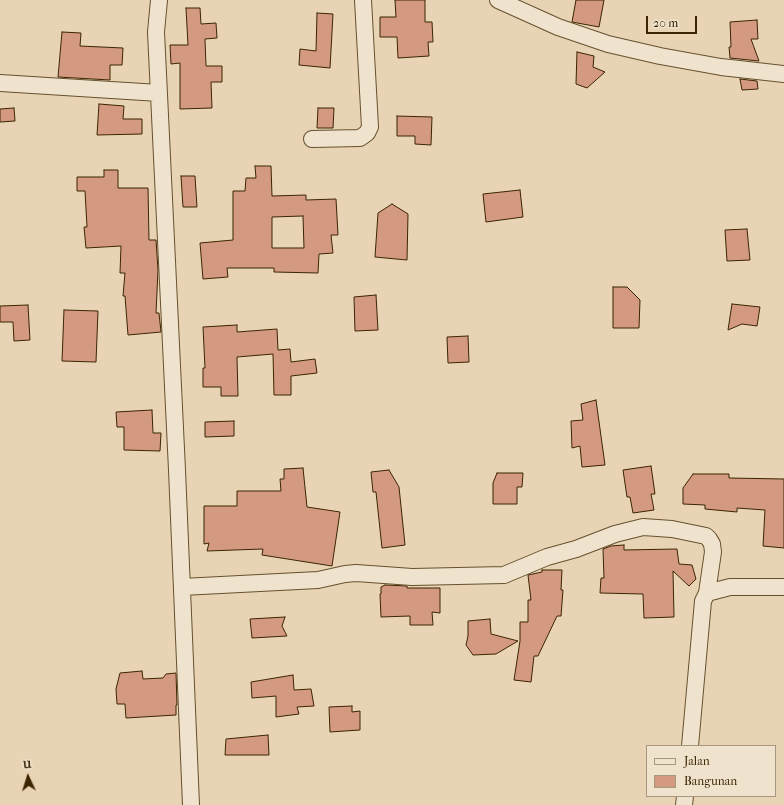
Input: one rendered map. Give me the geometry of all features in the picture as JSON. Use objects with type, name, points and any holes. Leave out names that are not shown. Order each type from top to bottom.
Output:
[{"type":"street","points":[[159,0],[156,32],[191,805]]},
{"type":"street","points":[[312,139],[360,138],[367,133],[370,127],[363,0]]},
{"type":"street","points":[[498,0],[558,27],[608,44],[675,59],[750,71],[784,74]]},
{"type":"street","points":[[0,83],[159,93]]},
{"type":"street","points":[[182,587],[318,580],[356,573],[393,574],[412,577],[504,575],[547,557],[576,549],[615,534],[643,527],[672,529],[706,536],[712,544],[712,552],[707,593],[703,601],[690,745]]},
{"type":"street","points":[[707,593],[730,587],[784,587]]},
{"type":"building","points":[[395,0],[425,0],[425,22],[432,22],[433,42],[428,42],[429,56],[398,58],[397,37],[380,37],[380,17],[396,17]]},
{"type":"building","points":[[576,0],[604,0],[599,27],[572,22]]},
{"type":"building","points":[[186,8],[200,8],[201,24],[216,23],[217,38],[205,39],[206,66],[222,66],[222,82],[211,82],[212,108],[180,109],[180,63],[171,64],[170,45],[188,45]]},
{"type":"building","points":[[317,13],[333,14],[330,68],[299,65],[300,49],[316,51]]},
{"type":"building","points":[[757,20],[758,39],[751,39],[759,61],[730,58],[730,22]]},
{"type":"building","points":[[62,32],[81,33],[80,46],[123,48],[122,65],[110,65],[110,80],[58,77]]},
{"type":"building","points":[[577,52],[594,56],[593,67],[605,72],[587,88],[576,84]]},
{"type":"building","points":[[740,79],[757,81],[758,89],[742,90]]},
{"type":"building","points":[[99,104],[124,106],[123,119],[142,119],[142,134],[97,135]]},
{"type":"building","points":[[14,108],[15,121],[0,122],[0,109]]},
{"type":"building","points":[[318,108],[334,108],[333,128],[317,128]]},
{"type":"building","points":[[397,116],[432,117],[431,145],[415,144],[415,136],[397,136]]},
{"type":"building","points":[[255,166],[271,166],[272,196],[306,195],[306,200],[336,199],[338,235],[331,235],[333,253],[319,254],[318,273],[274,272],[274,268],[227,268],[228,277],[203,279],[200,243],[233,240],[233,191],[245,191],[246,178],[256,178]],"holes":[[[303,216],[304,248],[272,248],[272,217]]]},
{"type":"building","points":[[104,170],[118,170],[118,188],[148,188],[149,240],[156,240],[158,270],[156,313],[159,313],[161,332],[128,335],[125,296],[123,296],[125,273],[120,273],[121,246],[86,248],[84,227],[87,227],[85,191],[77,191],[77,177],[104,177]]},
{"type":"building","points":[[181,176],[195,176],[197,207],[183,207]]},
{"type":"building","points":[[520,190],[523,217],[486,222],[483,194]]},
{"type":"building","points":[[392,204],[408,214],[407,260],[375,257],[378,213]]},
{"type":"building","points":[[747,229],[750,260],[727,261],[725,230]]},
{"type":"building","points":[[613,287],[627,287],[640,300],[639,328],[613,328]]},
{"type":"building","points":[[376,295],[378,330],[355,331],[354,297]]},
{"type":"building","points":[[732,304],[760,307],[757,326],[742,324],[728,330]]},
{"type":"building","points":[[28,305],[30,340],[14,341],[13,322],[0,322],[0,306]]},
{"type":"building","points":[[64,310],[98,311],[96,362],[62,361]]},
{"type":"building","points":[[237,325],[237,332],[277,329],[278,350],[290,349],[291,362],[315,359],[317,373],[291,376],[291,395],[274,395],[273,354],[237,357],[238,396],[221,396],[221,387],[203,387],[203,368],[205,368],[203,327]]},
{"type":"building","points":[[468,336],[469,362],[448,363],[447,337]]},
{"type":"building","points":[[596,400],[605,465],[582,467],[580,446],[572,448],[571,421],[583,420],[581,404]]},
{"type":"building","points":[[152,410],[153,433],[161,433],[160,451],[124,450],[124,427],[117,427],[116,412]]},
{"type":"building","points":[[234,421],[234,436],[205,437],[205,422]]},
{"type":"building","points":[[651,466],[655,494],[651,494],[654,510],[633,513],[630,497],[627,497],[623,470]]},
{"type":"building","points":[[303,468],[307,507],[340,512],[332,566],[262,555],[263,549],[207,551],[209,543],[204,544],[204,506],[237,506],[237,491],[281,491],[280,479],[284,479],[284,469]]},
{"type":"building","points":[[389,470],[399,487],[405,545],[382,548],[376,492],[373,492],[371,472]]},
{"type":"building","points":[[497,473],[523,473],[522,487],[517,487],[517,504],[493,504],[493,483]]},
{"type":"building","points":[[693,474],[729,474],[729,478],[784,479],[784,548],[763,546],[765,510],[737,508],[737,512],[705,509],[705,505],[683,504],[683,488]]},
{"type":"building","points":[[624,545],[624,550],[677,549],[679,564],[692,565],[696,579],[689,586],[673,571],[674,617],[644,618],[643,594],[600,593],[601,578],[604,578],[603,549],[611,546]]},
{"type":"building","points":[[542,570],[562,570],[561,590],[563,590],[561,616],[557,616],[538,656],[534,656],[531,682],[514,680],[520,641],[520,622],[528,622],[528,600],[531,600],[528,575],[542,572]]},
{"type":"building","points":[[385,585],[407,586],[407,588],[440,588],[440,613],[432,612],[433,625],[410,625],[410,616],[381,617],[380,594],[381,587]]},
{"type":"building","points":[[285,617],[282,626],[287,636],[252,638],[250,619]]},
{"type":"building","points":[[490,619],[491,634],[518,641],[496,654],[473,655],[466,645],[468,636],[468,621]]},
{"type":"building","points":[[142,671],[143,679],[163,678],[166,674],[176,673],[176,715],[126,718],[125,704],[117,704],[116,689],[120,673]]},
{"type":"building","points":[[293,675],[294,690],[311,689],[314,706],[297,707],[299,714],[276,717],[276,696],[252,698],[251,682]]},
{"type":"building","points":[[352,706],[352,712],[360,711],[360,730],[330,732],[329,707]]},
{"type":"building","points":[[268,735],[269,755],[225,755],[226,739]]}]
